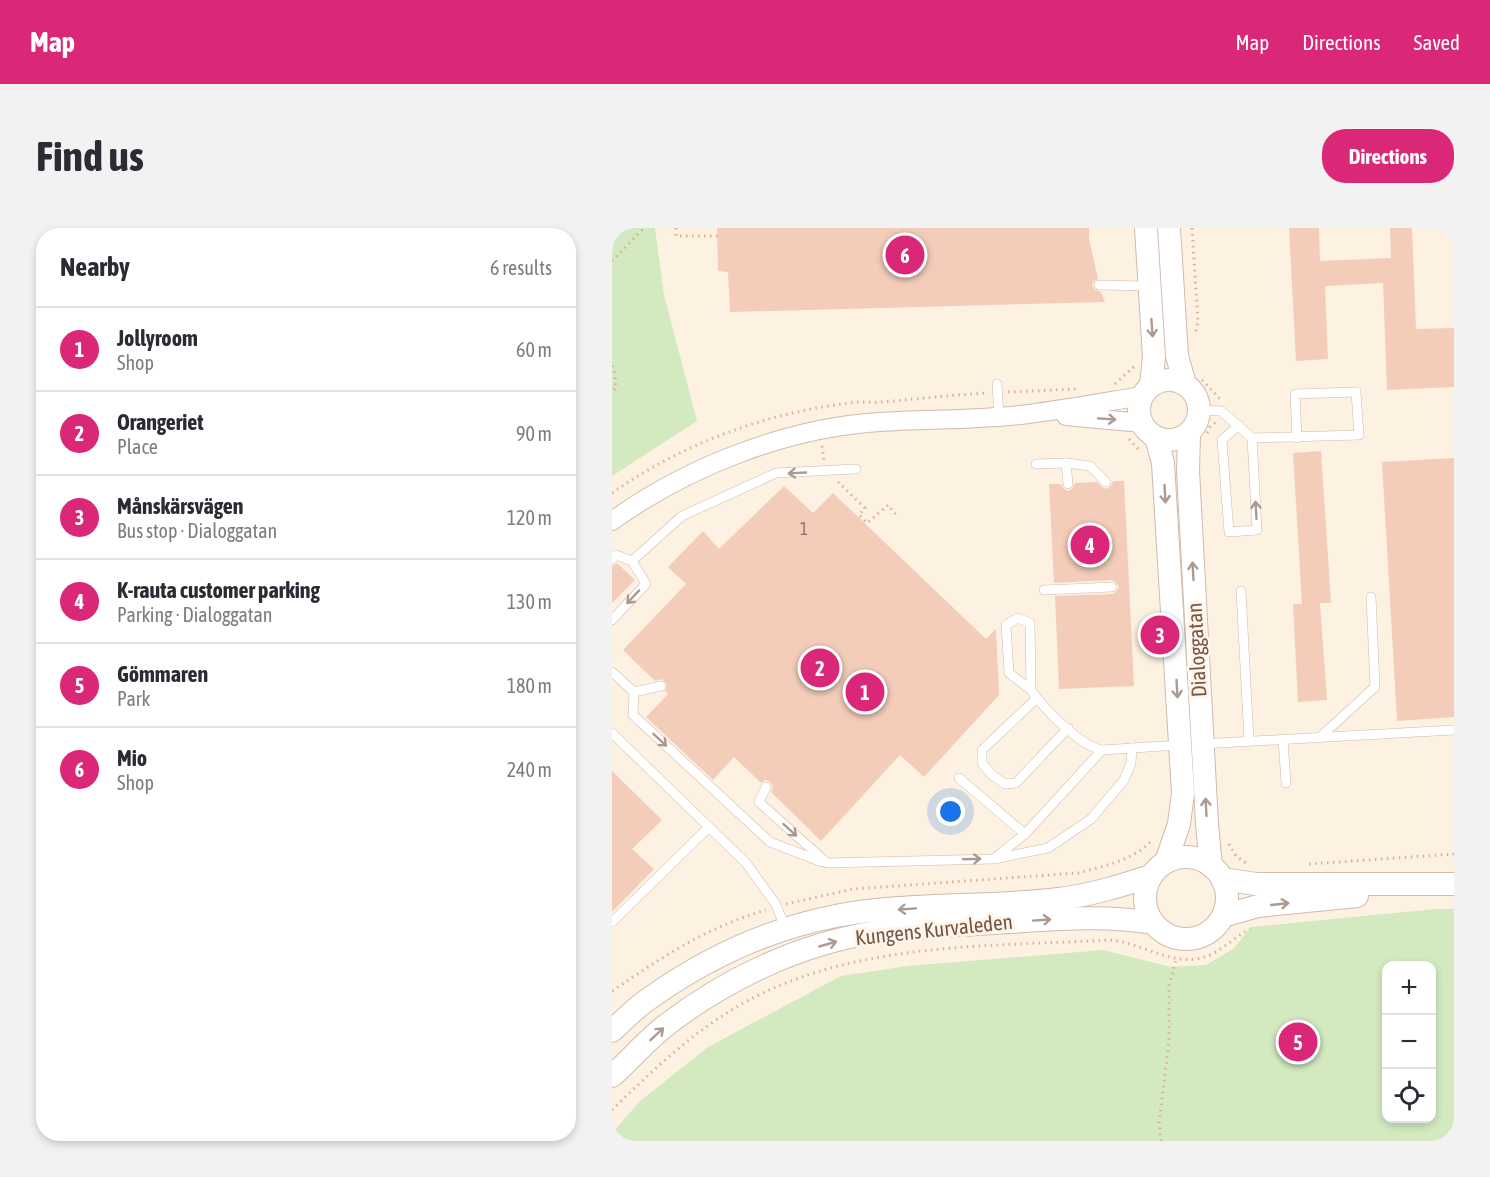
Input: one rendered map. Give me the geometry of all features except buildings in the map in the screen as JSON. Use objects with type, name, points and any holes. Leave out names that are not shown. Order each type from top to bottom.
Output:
[{"type":"street","points":[[1146,228],[1154,357],[1146,391],[1139,405],[1149,430]]},
{"type":"street","points":[[1169,228],[1177,356],[1185,384]]},
{"type":"street","points":[[612,521],[663,488],[700,469],[797,436],[876,422],[1028,414],[1146,391],[1164,380],[1178,380],[1193,390],[1200,410],[1197,423],[1189,433],[1179,439],[1167,440],[1129,420],[1028,414]]},
{"type":"street","name":"Dialoggatan","points":[[1149,430],[1163,463],[1183,793],[1179,824],[1159,869]]},
{"type":"street","name":"Dialoggatan","points":[[1189,433],[1188,471],[1207,824],[1217,872]]},
{"type":"street","points":[[1217,872],[1227,891],[1227,904],[1223,916],[1215,927],[1203,935],[1190,939],[1176,938],[1163,932],[1153,923],[1147,912],[1146,887],[1159,869],[1178,858],[1190,857],[1201,860],[1257,895],[1375,895],[1443,884]]},
{"type":"street","name":"Kungens Kurvaleden","points":[[612,1031],[648,999],[690,972],[730,952],[786,929],[837,916],[870,912],[1057,899],[1109,890],[1159,869]]},
{"type":"street","points":[[1223,916],[1257,895]]},
{"type":"street","name":"Kungens Kurvaleden","points":[[613,1073],[663,1027],[724,986],[751,971],[844,939],[875,932],[1082,917],[1113,917],[1153,923]]},
{"type":"lane","points":[[1099,285],[1149,286]]},
{"type":"lane","points":[[998,384],[999,416]]},
{"type":"lane","points":[[1252,438],[1297,438],[1359,435],[1356,392],[1295,394],[1297,438]]},
{"type":"lane","points":[[1200,410],[1221,411],[1239,425],[1252,438],[1257,530],[1229,532],[1222,440],[1239,425]]},
{"type":"lane","points":[[1066,463],[1068,484]]},
{"type":"lane","points":[[1036,464],[1066,463],[1090,466],[1106,482]]},
{"type":"lane","points":[[632,561],[682,516],[776,473],[856,469]]},
{"type":"lane","points":[[612,559],[616,555],[632,561],[646,584],[612,620]]},
{"type":"lane","points":[[1044,590],[1112,587]]},
{"type":"lane","points":[[1241,591],[1249,741]]},
{"type":"lane","points":[[1320,737],[1375,687],[1371,597]]},
{"type":"lane","points":[[1068,728],[1016,783],[1005,784],[992,775],[982,763],[982,750],[1034,694],[1030,623],[1018,618],[1006,625],[1008,673],[1034,694],[1091,747],[1102,750],[1454,730]]},
{"type":"lane","points":[[612,672],[634,693],[633,715],[770,842],[827,864],[994,859],[1048,848],[1092,819],[1124,780],[1131,763],[1132,748]]},
{"type":"lane","points":[[634,693],[661,686]]},
{"type":"lane","points":[[612,733],[746,863],[775,903],[786,929]]},
{"type":"lane","points":[[1283,740],[1286,783]]},
{"type":"lane","points":[[994,859],[1025,834],[1102,750]]},
{"type":"lane","points":[[959,778],[1025,834]]},
{"type":"lane","points":[[765,787],[759,802],[827,864]]},
{"type":"lane","points":[[612,922],[709,827]]},
{"type":"path","points":[[612,261],[644,228]]},
{"type":"path","points":[[676,228],[676,236],[717,236]]},
{"type":"path","points":[[1192,228],[1198,322],[1193,344]]},
{"type":"path","points":[[612,366],[615,388],[612,392]]},
{"type":"path","points":[[865,508],[858,515],[867,523],[888,505],[897,516]]},
{"type":"path","points":[[612,1110],[665,1059],[731,1011],[784,984],[845,964],[915,952],[1110,940],[1127,942],[1176,959],[1198,959],[1211,955],[1235,937],[1257,926],[1260,920],[1257,895],[1260,867],[1246,864],[1236,856],[1227,840]]},
{"type":"path","points":[[1306,864],[1454,854]]},
{"type":"path","points":[[1161,1141],[1159,1123],[1169,1041],[1169,986],[1176,959]]},
{"type":"path","points":[[612,1130],[621,1141]]},
{"type":"green space","points":[[612,228],[655,228],[664,295],[697,421],[612,476]]},
{"type":"green space","points":[[1454,909],[1454,1141],[612,1141],[612,1133],[640,1101],[708,1047],[841,976],[908,966],[1103,950],[1171,967],[1206,965],[1233,949],[1251,927]]},
{"type":"place","name":"Mio","points":[[905,255]]},
{"type":"place","name":"K-rauta customer parking","points":[[1090,545]]},
{"type":"place","name":"Månskärsvägen","points":[[1160,635]]},
{"type":"place","name":"Orangeriet","points":[[820,668]]},
{"type":"place","name":"Jollyroom","points":[[865,692]]},
{"type":"place","name":"Gömmaren","points":[[1298,1042]]}]
